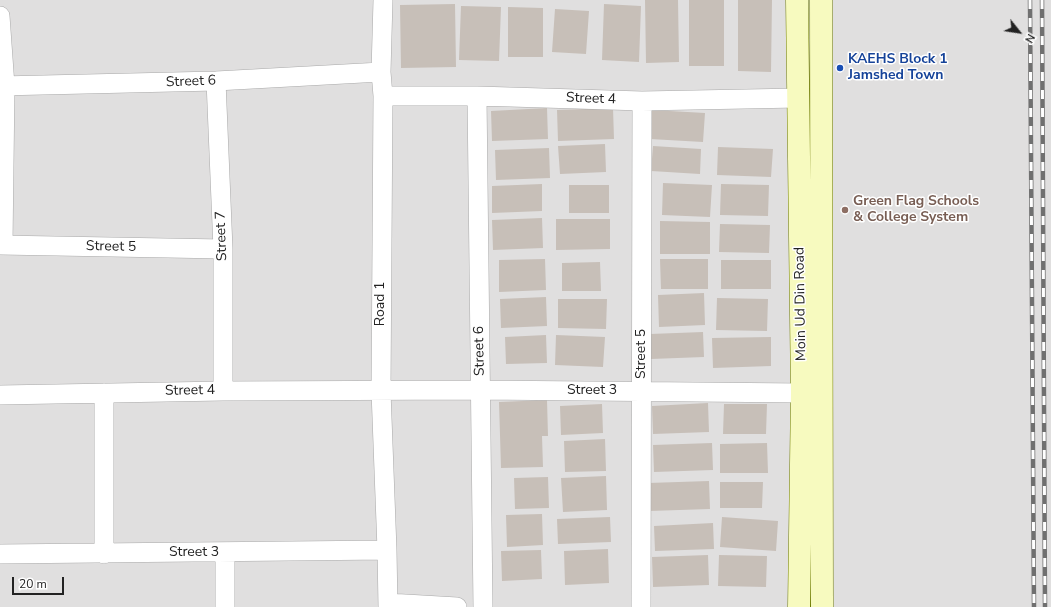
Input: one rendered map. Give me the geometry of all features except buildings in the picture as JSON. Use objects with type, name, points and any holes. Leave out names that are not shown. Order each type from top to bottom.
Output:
[{"type":"main road","name":"Moin Ud Din Road","points":[[797,0],[802,392],[799,607]]},
{"type":"main road","name":"Moin Ud Din Road","points":[[821,0],[822,607]]},
{"type":"street","name":"Road 1","points":[[383,0],[381,72],[383,96],[381,391],[388,605]]},
{"type":"street","points":[[0,16],[2,86],[2,244]]},
{"type":"street","name":"Street 6","points":[[2,86],[216,81],[381,72]]},
{"type":"street","name":"Street 7","points":[[216,81],[223,249],[224,391]]},
{"type":"street","name":"Street 4","points":[[383,96],[477,96],[642,100],[798,98]]},
{"type":"street","name":"Street 6","points":[[477,96],[483,607]]},
{"type":"street","name":"Street 5","points":[[641,607],[642,100]]},
{"type":"street","name":"Street 5","points":[[2,244],[223,249]]},
{"type":"street","name":"Street 3","points":[[381,391],[480,390],[802,392]]},
{"type":"street","name":"Street 4","points":[[0,395],[224,391],[381,391]]},
{"type":"street","points":[[104,393],[104,554]]},
{"type":"street","name":"Street 3","points":[[0,554],[225,553],[387,550]]},
{"type":"street","points":[[225,553],[225,607]]},
{"type":"street","points":[[388,605],[457,607]]},
{"type":"shaded area","points":[[0,0],[1051,0],[1051,607],[0,607]]},
{"type":"railway","points":[[1030,0],[1034,607]]},
{"type":"railway","points":[[1042,0],[1045,607]]},
{"type":"place","name":"KAEHS Block 1 Jamshed Town","points":[[840,68]]},
{"type":"place","name":"Green Flag Schools & College System","points":[[845,210]]}]
